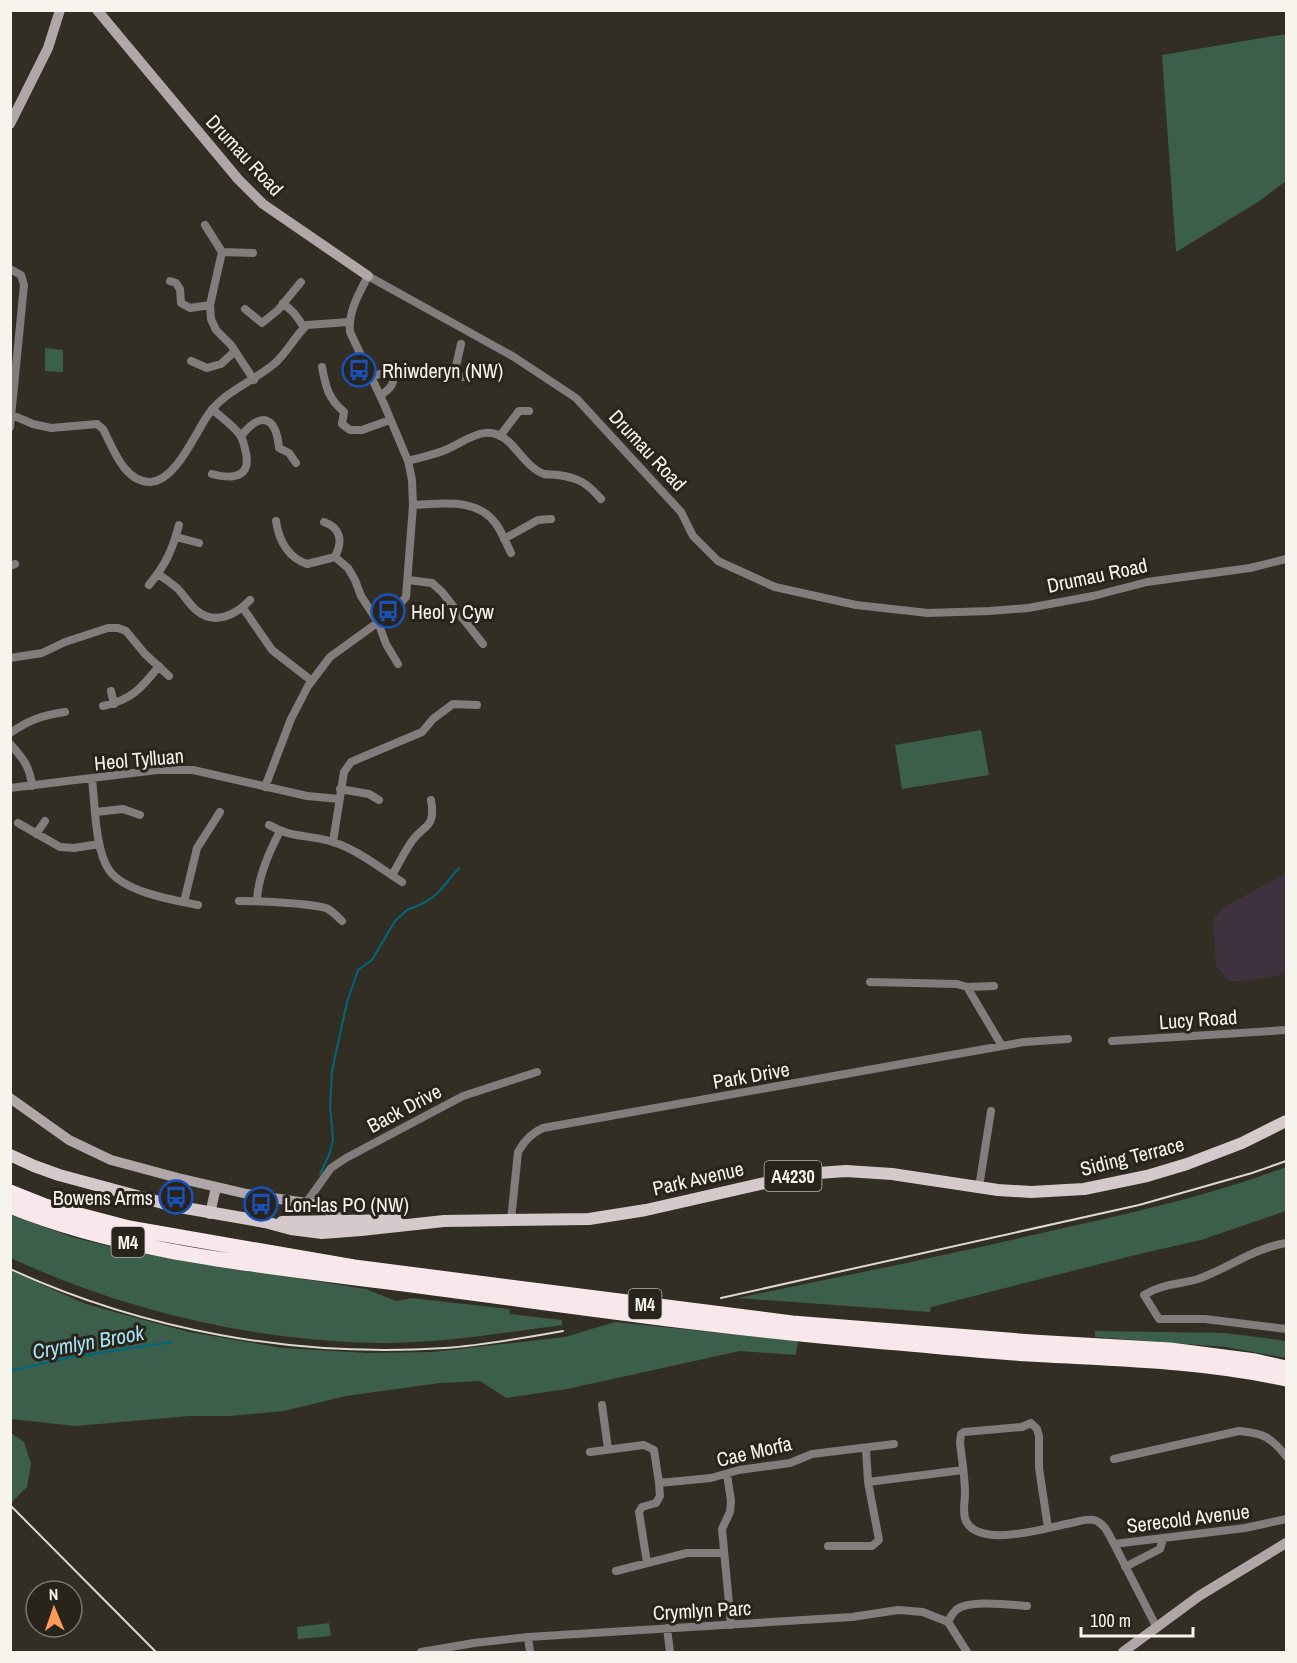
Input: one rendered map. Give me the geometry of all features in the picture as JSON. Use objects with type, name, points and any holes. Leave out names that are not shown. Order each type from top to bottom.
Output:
[{"type":"highway","name":"M4","points":[[10,1192],[65,1212],[129,1228],[366,1268],[792,1323],[1032,1342],[1170,1350],[1255,1360],[1287,1368]]},
{"type":"highway","name":"M4","points":[[10,1206],[71,1227],[125,1241],[217,1258],[352,1277],[798,1335],[1027,1354],[1214,1365],[1287,1379]]},
{"type":"main road","name":"Siding Terrace","points":[[979,1187],[1056,1192],[1112,1185],[1187,1164],[1242,1143],[1287,1121]]},
{"type":"main road","name":"A4230","points":[[10,1155],[34,1166],[86,1183],[210,1214],[265,1222],[310,1232],[340,1226]]},
{"type":"main road","name":"Park Avenue","points":[[320,1220],[340,1226],[589,1219],[804,1174],[825,1172],[892,1174],[979,1187]]},
{"type":"main road","name":"A4230","points":[[265,1222],[320,1220]]},
{"type":"street","points":[[10,124],[48,48],[60,10]]},
{"type":"street","name":"Drumau Road","points":[[97,10],[246,187],[263,204],[368,276],[514,357],[576,398],[681,512],[693,536],[718,561],[775,587],[856,605],[928,613],[1028,608],[1093,596],[1147,582],[1250,568],[1287,559]]},
{"type":"street","points":[[205,225],[222,252],[210,305],[211,319],[216,330],[235,351],[254,380]]},
{"type":"street","points":[[222,252],[253,253]]},
{"type":"street","points":[[10,269],[21,275],[24,285],[10,427]]},
{"type":"street","points":[[265,787],[291,719],[312,681],[330,657],[401,604],[406,597],[413,505],[412,480],[408,461],[350,332],[349,322],[354,304],[368,276]]},
{"type":"street","points":[[170,281],[176,283],[180,289],[181,303],[190,308],[210,305]]},
{"type":"street","points":[[245,309],[262,323],[284,303],[301,282]]},
{"type":"street","points":[[284,303],[304,327]]},
{"type":"street","points":[[12,415],[33,424],[51,428],[98,424],[125,468],[135,478],[148,482],[159,479],[183,457],[212,409],[227,394],[254,380],[276,362],[304,327],[314,324],[349,322]]},
{"type":"street","points":[[454,375],[461,344]]},
{"type":"street","points":[[191,361],[207,368],[221,364],[235,351]]},
{"type":"street","points":[[322,367],[326,387],[332,401],[344,412],[342,424],[350,430],[362,430],[390,420]]},
{"type":"street","points":[[371,376],[394,370],[423,375],[463,377]]},
{"type":"street","points":[[380,395],[390,390],[394,370]]},
{"type":"street","points":[[212,409],[241,436],[248,459],[246,469],[241,475],[227,478],[212,474]]},
{"type":"street","points":[[500,436],[519,411],[529,411]]},
{"type":"street","points":[[241,436],[254,423],[260,420],[268,421],[277,429],[279,448],[289,453],[296,463]]},
{"type":"street","points":[[408,461],[444,451],[472,435],[486,433],[500,436],[508,441],[533,467],[543,473],[574,478],[589,485],[601,499]]},
{"type":"street","points":[[413,505],[462,504],[482,510],[495,523],[511,553]]},
{"type":"street","points":[[504,539],[538,520],[551,519]]},
{"type":"street","points":[[276,521],[278,534],[284,546],[300,562],[307,564],[335,557]]},
{"type":"street","points":[[324,522],[334,526],[338,533],[339,542],[335,557]]},
{"type":"street","points":[[149,585],[165,565],[179,525]]},
{"type":"street","points":[[176,537],[199,543]]},
{"type":"street","points":[[335,557],[348,568],[398,664]]},
{"type":"street","points":[[158,574],[175,586],[202,614],[222,617],[233,614],[250,600]]},
{"type":"street","points":[[408,580],[432,583],[442,592],[483,644]]},
{"type":"street","points":[[243,608],[272,650],[312,681]]},
{"type":"street","points":[[10,658],[42,653],[65,642],[108,628],[118,628],[126,631],[169,676]]},
{"type":"street","points":[[103,706],[132,696],[159,666]]},
{"type":"street","points":[[111,691],[114,704]]},
{"type":"street","points":[[333,842],[340,789],[344,772],[351,762],[422,732],[433,719],[453,704],[477,705]]},
{"type":"street","points":[[10,733],[27,721],[65,712]]},
{"type":"street","points":[[10,744],[25,760],[30,771],[32,786]]},
{"type":"street","name":"Heol Tylluan","points":[[10,788],[157,770],[193,770],[307,796],[339,799]]},
{"type":"street","points":[[92,779],[99,844],[109,870],[128,886],[198,905]]},
{"type":"street","points":[[340,789],[369,794],[379,800]]},
{"type":"street","points":[[392,876],[414,838],[428,827],[433,809],[431,800]]},
{"type":"street","points":[[96,812],[123,809],[140,815]]},
{"type":"street","points":[[183,902],[197,848],[220,812]]},
{"type":"street","points":[[36,834],[45,821]]},
{"type":"street","points":[[18,823],[60,847],[74,848],[99,844]]},
{"type":"street","points":[[269,825],[293,836],[333,842],[353,851],[402,882]]},
{"type":"street","points":[[257,900],[257,891],[269,852],[280,831]]},
{"type":"street","points":[[238,902],[257,900],[318,906],[329,909],[342,921]]},
{"type":"street","points":[[870,982],[957,984],[967,987],[994,986]]},
{"type":"street","points":[[967,987],[1002,1046]]},
{"type":"street","name":"Lucy Road","points":[[1112,1041],[1287,1030]]},
{"type":"street","name":"Park Drive","points":[[511,1220],[518,1152],[530,1136],[543,1128],[1024,1042],[1068,1039]]},
{"type":"street","name":"Back Drive","points":[[306,1203],[331,1168],[345,1158],[462,1096],[537,1072]]},
{"type":"street","points":[[10,1098],[69,1140],[100,1155],[134,1167],[216,1187],[326,1208],[340,1226]]},
{"type":"street","points":[[979,1187],[992,1111]]},
{"type":"street","points":[[210,1214],[216,1187]]},
{"type":"street","points":[[306,1203],[313,1208],[320,1220]]},
{"type":"street","points":[[1287,1243],[1256,1251],[1196,1279],[1156,1287],[1144,1295],[1159,1319],[1205,1319],[1287,1329]]},
{"type":"street","points":[[602,1405],[608,1449]]},
{"type":"street","points":[[1048,1528],[1039,1468],[1037,1429],[1031,1424],[961,1434],[964,1510],[965,1520],[970,1528],[980,1534],[990,1536],[1048,1528],[1095,1520],[1105,1527],[1114,1544]]},
{"type":"street","points":[[1114,1459],[1239,1431],[1258,1433],[1274,1441],[1287,1456]]},
{"type":"street","name":"Cae Morfa","points":[[659,1483],[711,1478],[739,1470],[790,1463],[812,1454],[894,1444]]},
{"type":"street","points":[[590,1452],[644,1445],[654,1450],[660,1496],[656,1503],[640,1509],[647,1563]]},
{"type":"street","points":[[828,1546],[867,1546],[877,1544],[879,1540],[868,1482],[866,1449]]},
{"type":"street","points":[[868,1482],[963,1470]]},
{"type":"street","points":[[727,1474],[731,1501],[730,1512],[722,1529],[730,1625]]},
{"type":"street","name":"Serecold Avenue","points":[[1156,1628],[1114,1544],[1245,1528],[1287,1519]]},
{"type":"street","points":[[1125,1567],[1160,1549],[1163,1539]]},
{"type":"street","points":[[1123,1653],[1199,1596],[1287,1543]]},
{"type":"street","points":[[616,1571],[687,1553],[724,1553]]},
{"type":"street","points":[[967,1653],[948,1622],[955,1611],[962,1606],[988,1603],[1027,1606]]},
{"type":"street","name":"Crymlyn Parc","points":[[421,1653],[474,1643],[528,1638],[852,1617],[898,1610],[923,1612],[948,1622]]},
{"type":"street","points":[[667,1628],[670,1653]]},
{"type":"street","points":[[528,1638],[530,1653]]},
{"type":"shaded area","points":[[1286,873],[1286,972],[1277,976],[1229,981],[1216,966],[1213,919],[1224,907]]},
{"type":"green space","points":[[1286,34],[1286,181],[1258,202],[1176,252],[1162,55]]},
{"type":"green space","points":[[45,348],[63,350],[63,372],[45,371]]},
{"type":"green space","points":[[981,730],[989,775],[902,789],[895,745]]},
{"type":"green space","points":[[1286,1167],[1286,1211],[1201,1240],[931,1307],[930,1312],[738,1298],[1126,1214],[1207,1193]]},
{"type":"green space","points":[[11,1215],[72,1237],[131,1252],[366,1289],[396,1301],[412,1298],[509,1309],[510,1314],[562,1320],[562,1325],[400,1343],[329,1341],[235,1329],[143,1307],[98,1293],[11,1258]]},
{"type":"green space","points":[[11,1271],[86,1304],[189,1332],[282,1348],[368,1353],[432,1352],[565,1337],[615,1322],[798,1341],[796,1355],[740,1351],[567,1389],[506,1398],[480,1381],[440,1383],[346,1396],[284,1411],[75,1426],[11,1419]]},
{"type":"green space","points":[[1095,1331],[1225,1333],[1280,1340],[1286,1342],[1286,1358],[1226,1347],[1095,1337]]},
{"type":"green space","points":[[11,1433],[24,1442],[31,1464],[27,1487],[11,1503]]},
{"type":"green space","points":[[329,1623],[331,1636],[298,1639],[297,1627]]},
{"type":"waterway","points":[[320,1174],[333,1140],[330,1106],[332,1071],[347,1002],[358,970],[372,960],[395,921],[407,910],[424,903],[437,894],[459,868]]},
{"type":"waterway","name":"Crymlyn Brook","points":[[10,1371],[67,1358],[172,1342]]},
{"type":"railway","points":[[721,1298],[1139,1205],[1286,1161]]},
{"type":"railway","points":[[10,1269],[61,1291],[114,1309],[223,1336],[278,1344],[334,1349],[445,1348],[563,1331]]},
{"type":"railway","points":[[10,1505],[156,1652]]},
{"type":"place","name":"Rhiwderyn (NW)","points":[[359,370]]},
{"type":"place","name":"Heol y Cyw","points":[[388,611]]},
{"type":"place","name":"Bowens Arms","points":[[176,1197]]},
{"type":"place","name":"Lon-las PO (NW)","points":[[261,1204]]}]
